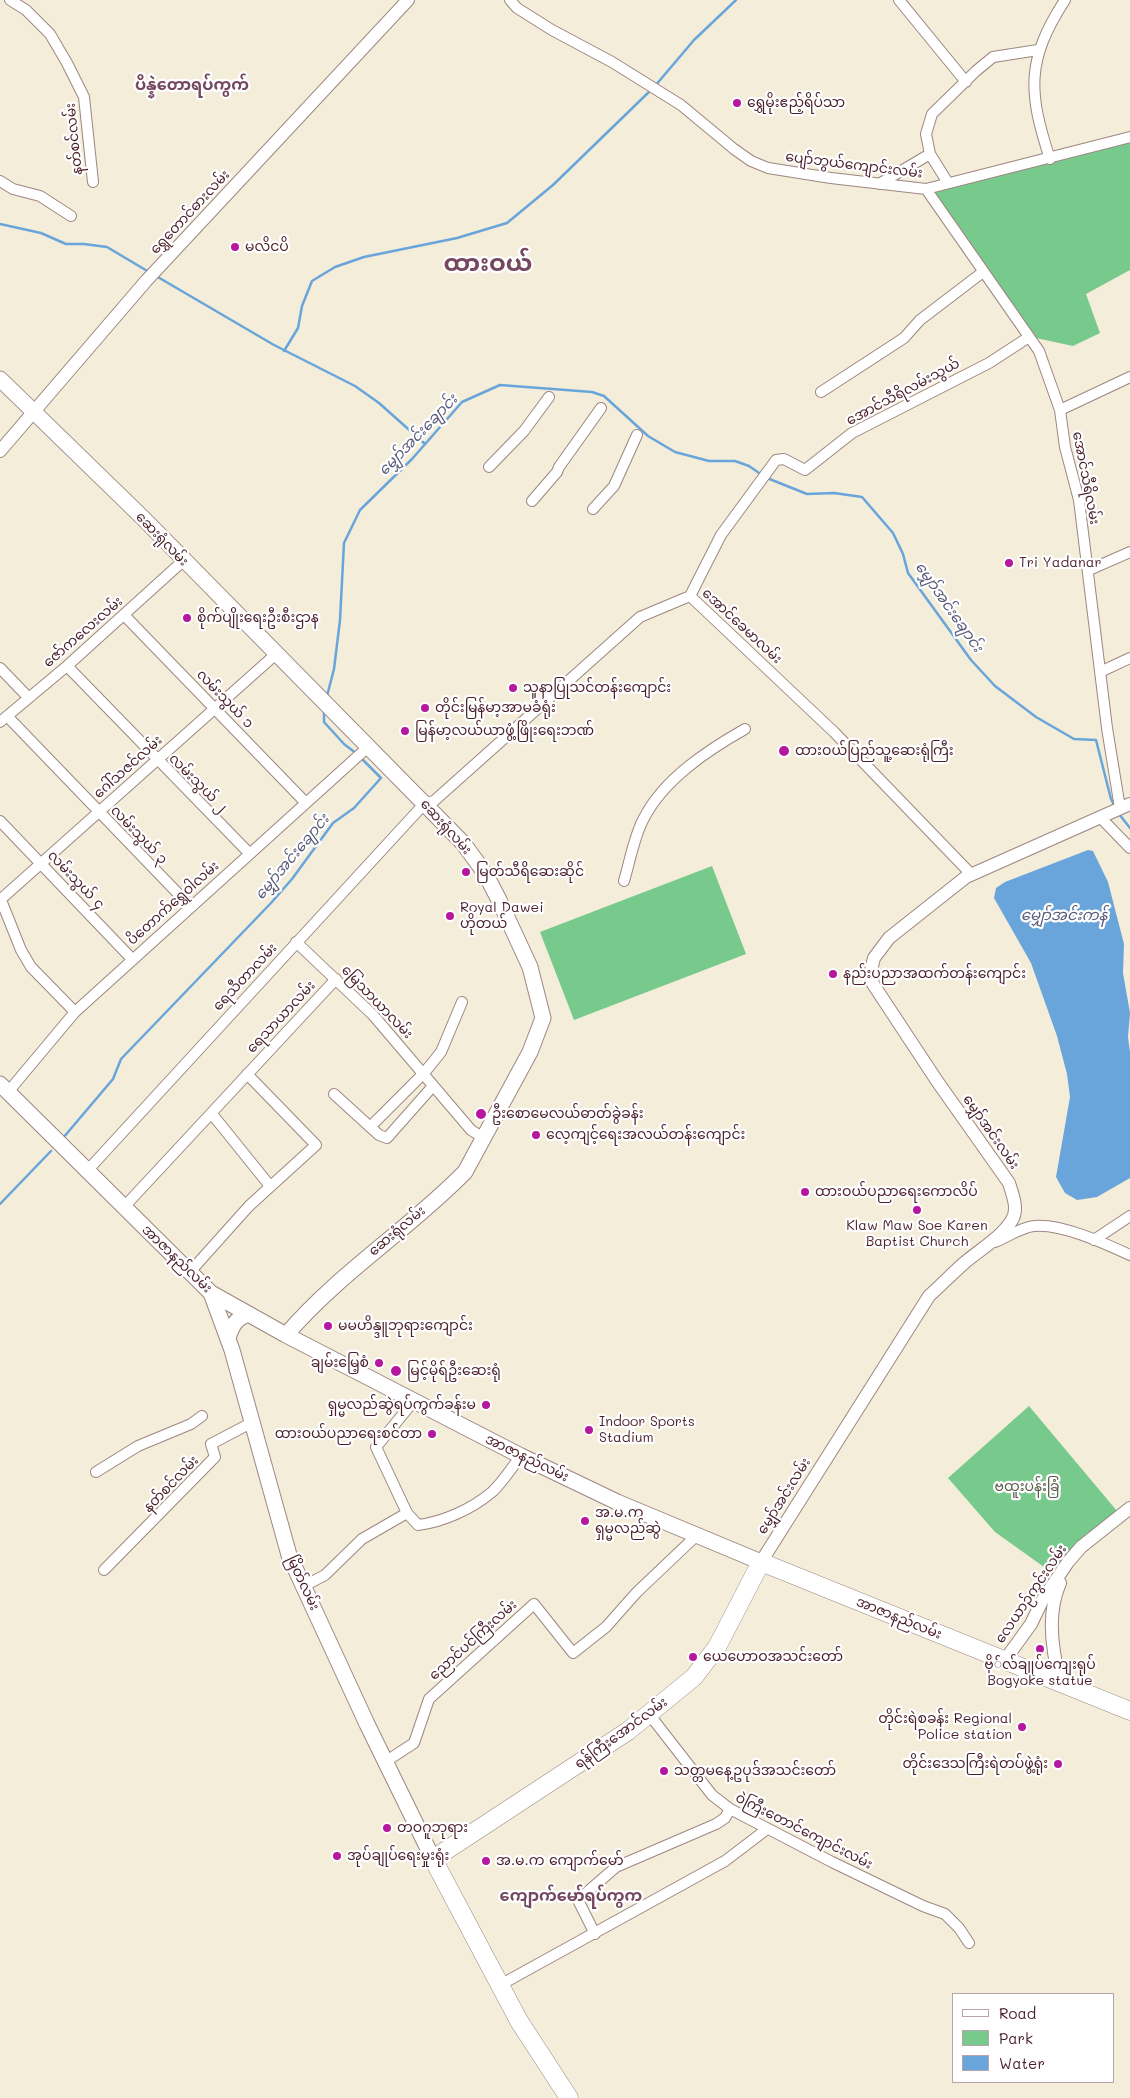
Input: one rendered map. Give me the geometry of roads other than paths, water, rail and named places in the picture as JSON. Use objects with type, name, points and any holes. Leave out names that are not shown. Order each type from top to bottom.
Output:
[{"type":"highway","name":"အာဇာနည်လမ်း","points":[[761,1562],[1130,1711]]},
{"type":"highway","name":"ရန်ကြီးအောင်လမ်း","points":[[433,1859],[598,1751],[649,1714],[694,1677],[717,1647],[761,1562]]},
{"type":"highway","points":[[433,1859],[519,2021],[569,2098]]},
{"type":"main road","name":"ဆေးရုံလမ်း","points":[[0,379],[34,410],[463,843],[485,873],[530,967],[543,1018],[530,1052],[485,1139],[465,1172],[449,1188],[344,1275],[311,1306],[286,1335]]},
{"type":"main road","name":"အာဇာနည်လမ်း","points":[[4,1088],[211,1293],[413,1402],[521,1456],[617,1502],[761,1562]]},
{"type":"main road","name":"မြိတ်လမ်း","points":[[211,1293],[228,1338],[289,1555],[385,1762],[433,1859]]},
{"type":"main road","points":[[228,1338],[233,1325],[239,1317],[248,1314]]},
{"type":"street","name":"နတ်စင်လမ်း","points":[[10,0],[26,10],[50,34],[68,63],[84,97],[93,182]]},
{"type":"street","name":"ရွှေတောင်ဓားလမ်း","points":[[0,451],[146,282],[408,0]]},
{"type":"street","name":"ပျော်ဘွယ်ကျောင်းလမ်း","points":[[510,0],[517,8],[552,30],[654,88],[681,106],[751,161],[768,168],[926,189],[1050,159],[1130,137]]},
{"type":"street","points":[[899,0],[966,82]]},
{"type":"street","points":[[1050,159],[1039,127],[1034,73],[1042,39],[1065,0]]},
{"type":"street","points":[[948,183],[930,154],[926,134],[932,114],[993,57],[1038,50]]},
{"type":"street","points":[[879,184],[930,154]]},
{"type":"street","points":[[0,181],[13,190],[40,196],[71,216]]},
{"type":"street","name":"အောင်သီရိလမ်း","points":[[926,189],[1039,351],[1060,410],[1065,446],[1079,500],[1100,672],[1125,806]]},
{"type":"street","points":[[821,392],[904,338],[920,320],[983,272]]},
{"type":"street","name":"အောင်သီရိလမ်းသွယ်","points":[[690,596],[721,535],[776,460],[784,459],[805,470],[852,433],[989,363],[1030,337]]},
{"type":"street","points":[[1060,410],[1130,377]]},
{"type":"street","points":[[489,467],[524,431],[549,396]]},
{"type":"street","points":[[532,501],[557,472],[601,408]]},
{"type":"street","points":[[594,509],[614,486],[637,435]]},
{"type":"street","points":[[1089,570],[1130,552]]},
{"type":"street","name":"ဇော်ကလေးလမ်း","points":[[3,719],[67,666],[183,560]]},
{"type":"street","name":"အောင်ခေမာလမ်း","points":[[425,803],[434,801],[640,617],[690,596],[834,732],[971,874]]},
{"type":"street","name":"လမ်းသွယ် ၁","points":[[124,615],[305,802]]},
{"type":"street","name":"ဂေါ်သဇင်လမ်း","points":[[1,900],[276,654]]},
{"type":"street","points":[[1100,672],[1130,658]]},
{"type":"street","name":"လမ်းသွယ် ၂","points":[[67,666],[156,760],[249,853]]},
{"type":"street","points":[[0,668],[28,697]]},
{"type":"street","name":"လမ်းသွယ် ၃","points":[[3,719],[191,907]]},
{"type":"street","points":[[624,880],[643,818],[658,797],[682,773],[716,745],[745,730]]},
{"type":"street","name":"ပိတောက်ရွှေဝါလမ်း","points":[[4,1088],[74,1012],[368,747]]},
{"type":"street","name":"ရေသီတာလမ်း","points":[[87,1171],[425,803]]},
{"type":"street","name":"မျှော်အင်းလမ်း","points":[[761,1562],[929,1296],[989,1244],[1013,1219],[1014,1197],[1008,1182],[937,1081],[873,984],[871,970],[874,958],[889,938],[971,874],[1125,806]]},
{"type":"street","points":[[1100,817],[1130,848]]},
{"type":"street","name":"လမ်းသွယ် ၄","points":[[0,821],[132,959]]},
{"type":"street","points":[[1,900],[21,950],[31,967],[74,1012]]},
{"type":"street","name":"မြေသာယာလမ်း","points":[[296,942],[373,1015],[471,1130],[485,1139]]},
{"type":"street","name":"ရေသာယာလမ်း","points":[[124,1207],[336,978]]},
{"type":"street","points":[[370,1126],[424,1074],[441,1052],[462,1002]]},
{"type":"street","name":"ရေသာယာလမ်း","points":[[189,1273],[249,1206],[316,1145],[247,1074]]},
{"type":"street","points":[[334,1094],[379,1135],[387,1138],[433,1086]]},
{"type":"street","points":[[212,1114],[270,1186]]},
{"type":"street","points":[[1094,1240],[1130,1216]]},
{"type":"street","points":[[989,1244],[1034,1226],[1056,1228],[1094,1240],[1130,1255]]},
{"type":"street","points":[[413,1402],[376,1447],[407,1513],[418,1525],[431,1523],[462,1512],[492,1492],[521,1456]]},
{"type":"street","points":[[96,1472],[138,1446],[191,1424],[202,1416]]},
{"type":"street","name":"နတ်စင်လမ်း","points":[[104,1570],[215,1458],[211,1444],[251,1423]]},
{"type":"street","name":"လေယာဉ်ကွင်းလမ်း","points":[[1005,1660],[1031,1624],[1043,1599],[1068,1562],[1081,1547],[1130,1508]]},
{"type":"street","points":[[304,1586],[324,1575],[362,1539],[407,1513]]},
{"type":"street","name":"လေယာဉ်ကွင်းလမ်း","points":[[1060,1684],[1054,1658],[1052,1631],[1053,1600],[1064,1577],[1086,1551],[1130,1518]]},
{"type":"street","name":"ညောင်ပင်ကြီးလမ်း","points":[[385,1762],[414,1743],[429,1700],[534,1604],[573,1653],[606,1627],[637,1592],[697,1535]]},
{"type":"street","points":[[1031,1624],[1052,1631]]},
{"type":"street","name":"ဝဲကြီးတောင်ကျောင်းလမ်း","points":[[649,1714],[712,1795],[730,1809],[923,1906],[945,1914],[959,1928],[969,1943]]},
{"type":"street","points":[[595,1934],[578,1900],[616,1867],[716,1824],[725,1818],[730,1809]]},
{"type":"street","points":[[500,1985],[725,1861],[767,1829]]},
{"type":"water","name":"မျှော်အင်းကန်","points":[[1088,850],[1093,851],[1108,882],[1124,944],[1123,973],[1130,1013],[1128,1037],[1130,1052],[1130,1178],[1097,1197],[1077,1200],[1065,1193],[1056,1177],[1070,1097],[1067,1074],[1057,1036],[1031,963],[994,898],[996,888],[1005,882]]},
{"type":"waterway","points":[[655,86],[694,40],[736,0]]},
{"type":"waterway","points":[[284,351],[298,328],[302,306],[312,281],[335,267],[364,257],[457,238],[507,223],[553,185],[651,90]]},
{"type":"waterway","points":[[0,224],[41,233],[66,244],[107,247],[149,272]]},
{"type":"waterway","points":[[156,276],[274,345],[355,386],[379,403],[425,444]]},
{"type":"waterway","name":"မျှော်အင်းချောင်း","points":[[327,696],[334,669],[340,620],[344,543],[360,510],[412,459],[462,402],[500,385],[592,392],[604,396],[648,436],[675,452],[709,461],[735,461],[749,466],[762,475]]},
{"type":"waterway","name":"မျှော်အင်းချောင်း","points":[[767,478],[807,494],[834,493],[862,497],[893,533],[903,554],[908,573],[971,660],[995,686],[1036,717],[1074,739],[1096,740],[1111,799],[1115,807]]},
{"type":"waterway","name":"မျှော်အင်းချောင်း","points":[[324,709],[324,722],[344,744],[357,754]]},
{"type":"waterway","name":"မျှော်အင်းချောင်း","points":[[63,1138],[113,1079],[121,1059],[271,903],[292,879],[333,823],[354,808],[381,778],[361,758]]},
{"type":"waterway","name":"မျှော်အင်းချောင်း","points":[[1119,814],[1130,828]]},
{"type":"waterway","name":"မျှော်အင်းချောင်း","points":[[0,1204],[51,1151]]},
{"type":"place","name":"ရွှေမိုးဧည့်ရိပ်သာ","points":[[737,103]]},
{"type":"place","name":"မလိငပိ","points":[[235,247]]},
{"type":"place","name":"Tri Yadanar","points":[[1009,563]]},
{"type":"place","name":"စိုက်ပျိုးရေးဦးစီးဌာန","points":[[187,618]]},
{"type":"place","name":"သူနာပြုသင်တန်းကျောင်း","points":[[513,688]]},
{"type":"place","name":"တိုင်းမြန်မာ့အာမခံရုံး","points":[[425,708]]},
{"type":"place","name":"မြန်မာ့လယ်ယာဖွံ့ဖြိုးရေးဘဏ်","points":[[405,731]]},
{"type":"place","name":"ထားဝယ်ပြည်သူ့ဆေးရုံကြီး","points":[[784,751]]},
{"type":"place","name":"မြတ်သီရိဆေးဆိုင်","points":[[466,872]]},
{"type":"place","name":"Royal Dawei ဟိုတယ်","points":[[450,916]]},
{"type":"place","name":"နည်းပညာအထက်တန်းကျောင်း","points":[[833,974]]},
{"type":"place","name":"ဦးစောမေလယ်ဓာတ်ခွဲခန်း","points":[[481,1114]]},
{"type":"place","name":"လေ့ကျင့်ရေးအလယ်တန်းကျောင်း","points":[[536,1135]]},
{"type":"place","name":"ထားဝယ်ပညာရေးကောလိပ်","points":[[805,1192]]},
{"type":"place","name":"Klaw Maw Soe Karen Baptist Church","points":[[917,1210]]},
{"type":"place","name":"မမဟိန္ဒူဘုရားကျောင်း","points":[[328,1326]]},
{"type":"place","name":"ချမ်းမြေ့စံ","points":[[379,1363]]},
{"type":"place","name":"မြင့်မိုရ်ဦးဆေးရုံ","points":[[396,1371]]},
{"type":"place","name":"ရှမ္မလည်ဆွဲရပ်ကွက်ခန်းမ","points":[[486,1405]]},
{"type":"place","name":"Indoor Sports Stadium","points":[[589,1430]]},
{"type":"place","name":"ထားဝယ်ပညာရေးစင်တာ","points":[[432,1434]]},
{"type":"place","name":"အ.မ.က ရှမ္မလည်ဆွဲ","points":[[585,1521]]},
{"type":"place","name":"ဗို်လ်ချုပ်ကျေးရုပ် Bogyoke statue","points":[[1040,1649]]},
{"type":"place","name":"ယေဟောဝအသင်းတော်","points":[[693,1657]]},
{"type":"place","name":"တိုင်းရဲစခန်း Regional Police station","points":[[1022,1727]]},
{"type":"place","name":"တိုင်းဒေသကြီးရဲတပ်ဖွဲ့ရုံး","points":[[1058,1764]]},
{"type":"place","name":"သတ္တမနေ့ဥပုဒ်အသင်းတော်","points":[[664,1771]]},
{"type":"place","name":"တဝဂူဘုရား","points":[[387,1828]]},
{"type":"place","name":"အုပ်ချုပ်ရေးမှုးရုံး","points":[[337,1856]]},
{"type":"place","name":"အ.မ.က ကျောက်မော်","points":[[486,1861]]},
{"type":"district","name":"ပိန္နဲတောရပ်ကွက်","points":[[192,85]]},
{"type":"district","name":"ထားဝယ်","points":[[488,264]]},
{"type":"district","name":"ကျောက်မော်ရပ်ကွက","points":[[571,1896]]},
{"type":"park label","name":"ဗထူးပန်းခြံ","points":[[1027,1487]]}]
